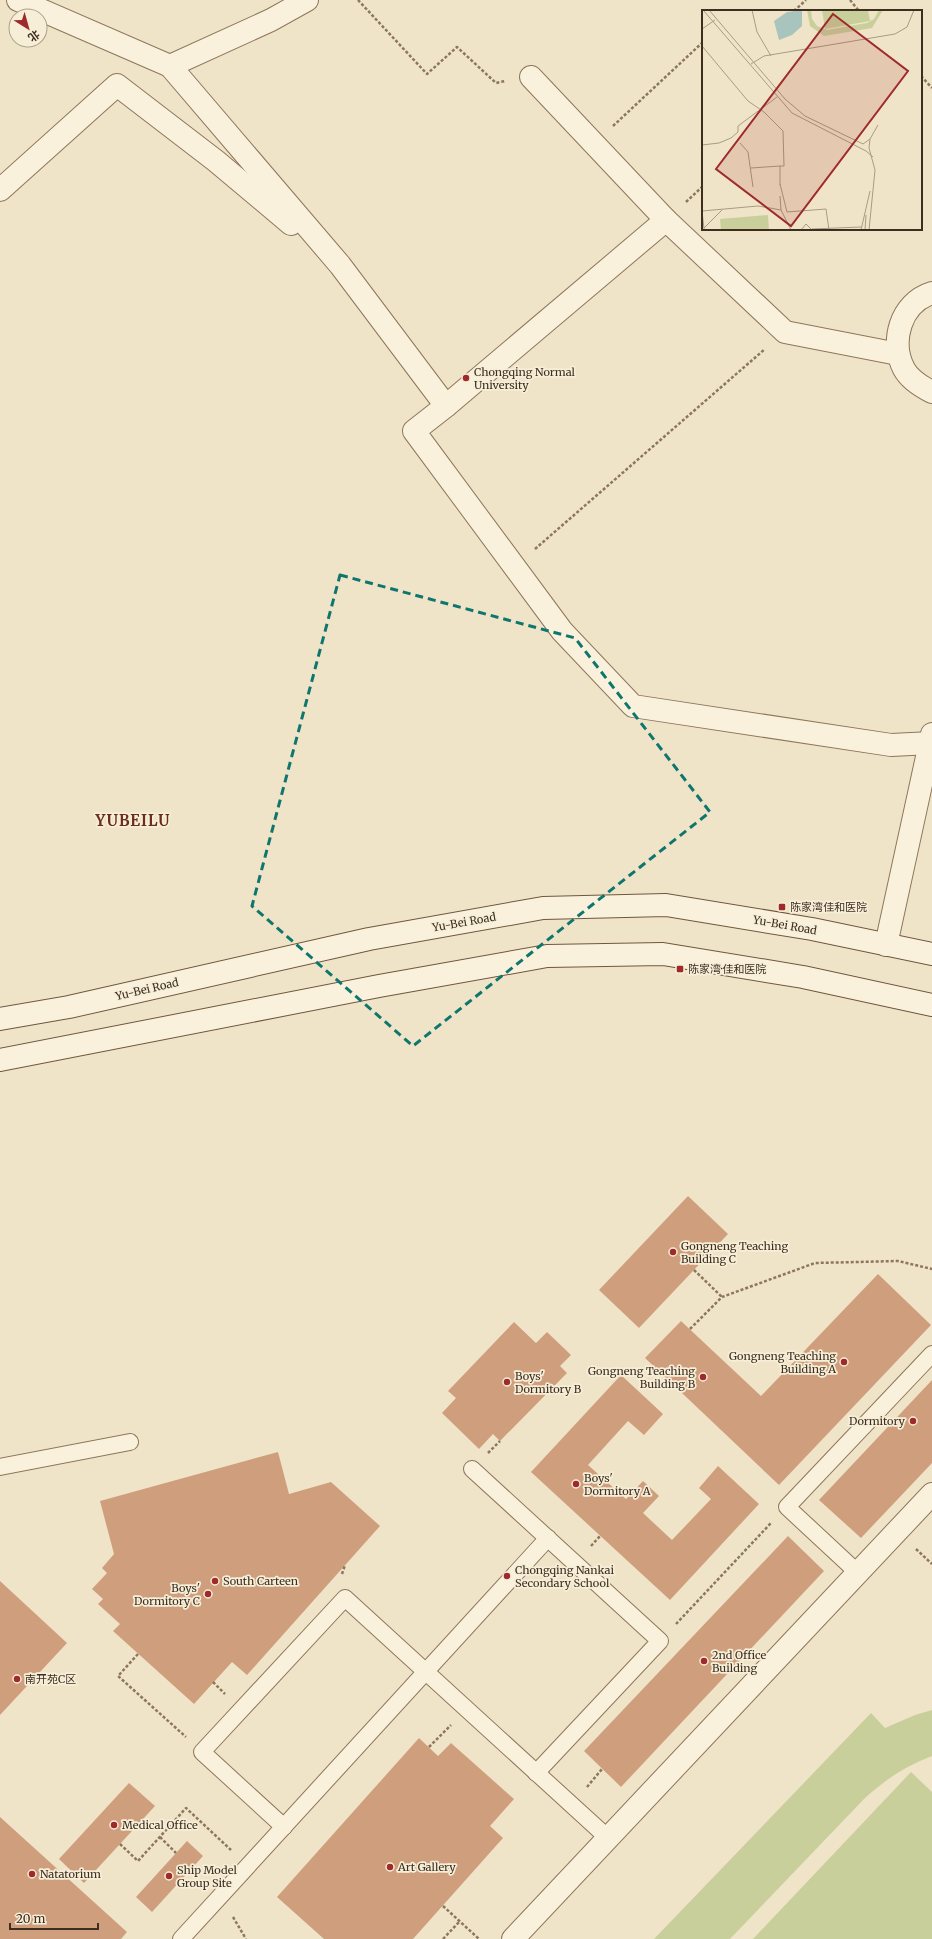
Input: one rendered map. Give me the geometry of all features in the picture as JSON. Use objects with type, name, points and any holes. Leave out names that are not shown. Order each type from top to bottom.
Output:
[{"type":"street","points":[[18,0],[170,66],[340,265],[446,406]]},
{"type":"street","points":[[170,66],[271,20],[307,0]]},
{"type":"street","points":[[531,77],[666,220],[785,332],[898,354]]},
{"type":"street","points":[[0,190],[117,85],[216,161],[340,265]]},
{"type":"street","points":[[666,220],[446,406],[414,431],[562,631],[633,706],[891,745],[931,740],[886,945]]},
{"type":"street","points":[[932,293],[912,305],[902,320],[897,336],[898,354],[904,370],[916,383],[932,392]]},
{"type":"street","name":"Yu-Bei Road","points":[[0,1019],[69,1007],[370,939],[543,908],[666,905],[812,929],[932,954]]},
{"type":"street","points":[[0,1060],[379,986],[547,956],[663,954],[803,977],[932,1005]]},
{"type":"street","points":[[513,1939],[932,1494]]},
{"type":"lane","points":[[858,1573],[787,1507],[932,1354]]},
{"type":"lane","points":[[0,1467],[130,1442]]},
{"type":"lane","points":[[472,1469],[660,1641],[536,1773]]},
{"type":"lane","points":[[180,1939],[548,1538]]},
{"type":"lane","points":[[284,1827],[202,1752],[345,1598],[608,1838]]},
{"type":"path","points":[[358,0],[427,74],[457,48],[496,83],[531,77]]},
{"type":"path","points":[[795,10],[806,0]]},
{"type":"path","points":[[850,0],[858,10]]},
{"type":"path","points":[[594,144],[702,43]]},
{"type":"path","points":[[922,77],[932,88]]},
{"type":"path","points":[[514,567],[785,332]]},
{"type":"path","points":[[690,1329],[722,1297],[816,1262],[898,1260],[932,1268]]},
{"type":"path","points":[[694,1270],[722,1297]]},
{"type":"path","points":[[660,1641],[787,1507]]},
{"type":"path","points":[[138,1654],[118,1676],[202,1752]]},
{"type":"path","points":[[429,1747],[466,1709]]},
{"type":"path","points":[[120,1844],[138,1861],[186,1808],[248,1865]]},
{"type":"path","points":[[160,1837],[176,1853]]},
{"type":"path","points":[[443,1906],[479,1939]]},
{"type":"path","points":[[443,1939],[460,1921]]},
{"type":"highlighted area","points":[[340,575],[575,638],[710,812],[413,1046],[252,906]]},
{"type":"green space","points":[[932,1710],[932,1756],[896,1774],[864,1799],[730,1939],[654,1939],[871,1713],[885,1728],[915,1715]]},
{"type":"green space","points":[[911,1772],[932,1792],[932,1939],[753,1939]]},
{"type":"building","name":"Gongneng Teaching Building C","points":[[688,1196],[728,1234],[639,1328],[599,1290]]},
{"type":"building","name":"Gongneng Teaching Building A","points":[[878,1274],[931,1325],[779,1485],[645,1358],[681,1321],[761,1396]]},
{"type":"building","name":"Boys' Dormitory B","points":[[514,1322],[536,1343],[547,1332],[571,1355],[560,1366],[567,1373],[500,1441],[493,1434],[479,1449],[442,1413],[456,1398],[448,1391]]},
{"type":"building","name":"Boys' Dormitory A","points":[[621,1375],[663,1414],[644,1435],[628,1421],[588,1465],[626,1499],[643,1481],[659,1496],[643,1513],[672,1540],[711,1499],[699,1488],[718,1466],[759,1504],[670,1600],[531,1472]]},
{"type":"building","name":"Dormitory","points":[[932,1380],[932,1463],[861,1538],[819,1500]]},
{"type":"building","name":"South Carteen","points":[[278,1452],[289,1494],[331,1482],[380,1526],[247,1675],[232,1662],[194,1704],[113,1631],[120,1624],[98,1604],[103,1599],[92,1589],[107,1573],[102,1568],[114,1554],[100,1501]]},
{"type":"building","name":"2nd Office Building","points":[[788,1536],[824,1571],[621,1787],[584,1751]]},
{"type":"building","name":"南开苑C区","points":[[0,1581],[67,1643],[0,1715]]},
{"type":"building","name":"Art Gallery","points":[[419,1738],[438,1756],[451,1743],[514,1799],[490,1826],[503,1838],[413,1939],[324,1939],[277,1897]]},
{"type":"building","name":"Medical Office","points":[[129,1783],[155,1806],[84,1883],[59,1859]]},
{"type":"building","name":"Natatorium","points":[[0,1817],[127,1932],[121,1939],[0,1939]]},
{"type":"building","name":"Ship Model Group Site","points":[[187,1841],[203,1856],[152,1912],[136,1897]]},
{"type":"place","name":"Chongqing Normal University","points":[[466,378]]},
{"type":"place","name":"陈家湾佳和医院","points":[[782,907]]},
{"type":"place","name":"陈家湾·佳和医院","points":[[680,969]]},
{"type":"place","name":"Gongneng Teaching Building C","points":[[673,1252]]},
{"type":"place","name":"Gongneng Teaching Building A","points":[[844,1362]]},
{"type":"place","name":"Gongneng Teaching Building B","points":[[703,1377]]},
{"type":"place","name":"Boys' Dormitory B","points":[[507,1382]]},
{"type":"place","name":"Dormitory","points":[[913,1421]]},
{"type":"place","name":"Boys' Dormitory A","points":[[576,1484]]},
{"type":"place","name":"Chongqing Nankai Secondary School","points":[[507,1576]]},
{"type":"place","name":"South Carteen","points":[[215,1581]]},
{"type":"place","name":"Boys' Dormitory C","points":[[208,1594]]},
{"type":"place","name":"2nd Office Building","points":[[704,1661]]},
{"type":"place","name":"南开苑C区","points":[[17,1679]]},
{"type":"place","name":"Medical Office","points":[[114,1825]]},
{"type":"place","name":"Art Gallery","points":[[390,1867]]},
{"type":"place","name":"Natatorium","points":[[32,1874]]},
{"type":"place","name":"Ship Model Group Site","points":[[169,1876]]},
{"type":"district","name":"YUBEILU","points":[[133,820]]}]
